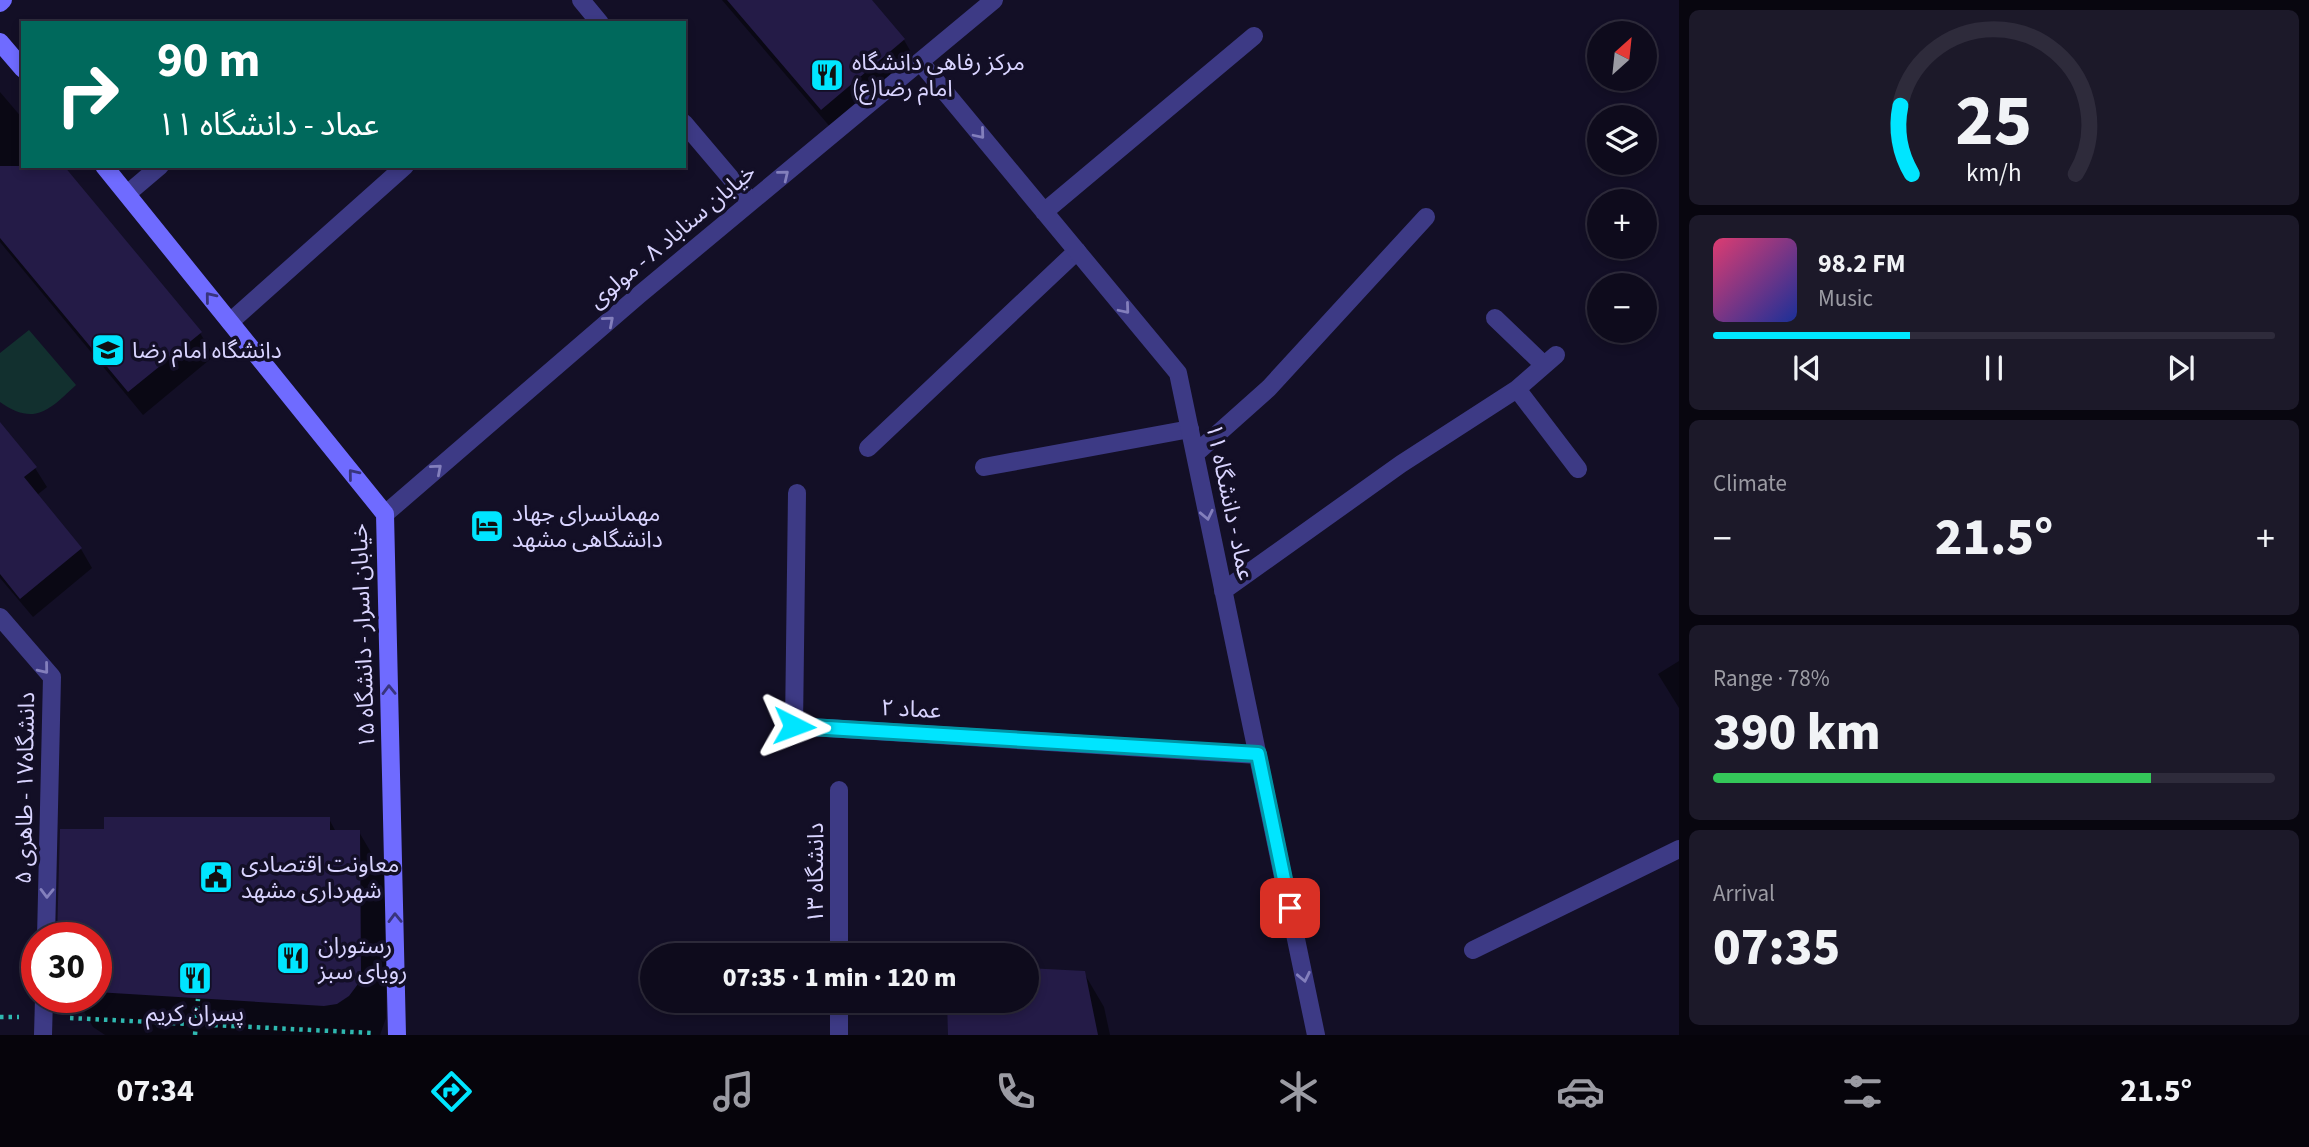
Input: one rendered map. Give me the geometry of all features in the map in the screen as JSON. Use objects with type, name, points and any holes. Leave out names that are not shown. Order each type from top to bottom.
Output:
[{"type":"street","points":[[580,0],[598,21]]},
{"type":"street","name":"خیابان سناباد ۸ - مولوی","points":[[386,514],[751,202],[994,0]]},
{"type":"street","points":[[1044,212],[1254,36]]},
{"type":"street","points":[[0,42],[21,67]]},
{"type":"street","name":"عماد - دانشگاه ۱۱","points":[[921,62],[1178,373],[1316,1035]]},
{"type":"street","points":[[686,125],[751,202]]},
{"type":"street","name":"خیابان اسرار - دانشگاه ۱۵","points":[[106,168],[386,514],[397,1035]]},
{"type":"street","points":[[127,194],[158,168]]},
{"type":"street","points":[[230,322],[403,168]]},
{"type":"street","points":[[1195,454],[1269,388],[1426,217]]},
{"type":"street","points":[[867,447],[1077,251]]},
{"type":"street","points":[[1223,591],[1401,464],[1517,390],[1550,360],[1495,318]]},
{"type":"street","points":[[1517,390],[1578,469]]},
{"type":"street","points":[[984,467],[1189,429]]},
{"type":"street","name":"عماد ۲","points":[[797,493],[794,726],[1258,754]]},
{"type":"street","name":"دانشگاه۱۷ - طاهری ۵","points":[[0,617],[52,677],[46,922]]},
{"type":"street","name":"دانشگاه ۱۳","points":[[839,790],[839,943]]},
{"type":"street","points":[[1473,950],[1679,849]]},
{"type":"street","points":[[839,1013],[839,1035]]},
{"type":"path","points":[[195,1035],[198,999]]},
{"type":"path","points":[[43,1026],[196,1025],[397,1035]]},
{"type":"green space","points":[[29,330],[76,385],[50,408],[33,414],[12,409],[0,402],[0,353]]},
{"type":"building","name":"مرکز رفاهی دانشگاه امام رضا(ع)","points":[[727,0],[872,0],[905,39],[821,110]]},
{"type":"building","points":[[0,166],[66,168],[202,332],[128,392],[0,238]]},
{"type":"building","points":[[0,422],[37,467],[24,477],[82,548],[20,599],[0,574]]},
{"type":"building","points":[[104,817],[330,817],[330,830],[360,830],[361,971],[358,984],[349,996],[337,1004],[324,1006],[112,993],[112,922],[57,922],[60,829],[104,829]]},
{"type":"building","points":[[1039,969],[1085,971],[1098,1035],[948,1035],[947,1013],[1039,1013]]},
{"type":"place","name":"مرکز رفاهی دانشگاه امام رضا(ع)","points":[[827,75]]},
{"type":"place","name":"دانشگاه امام رضا","points":[[108,350]]},
{"type":"place","name":"مهمانسرای جهاد دانشگاهی مشهد","points":[[487,526]]},
{"type":"place","name":"معاونت اقتصادی شهرداری مشهد","points":[[216,877]]},
{"type":"place","name":"رستوران رویای سبز","points":[[293,958]]},
{"type":"place","name":"پسران کریم","points":[[195,978]]},
{"type":"route","points":[[794,726],[1258,754],[1290,908]]}]
